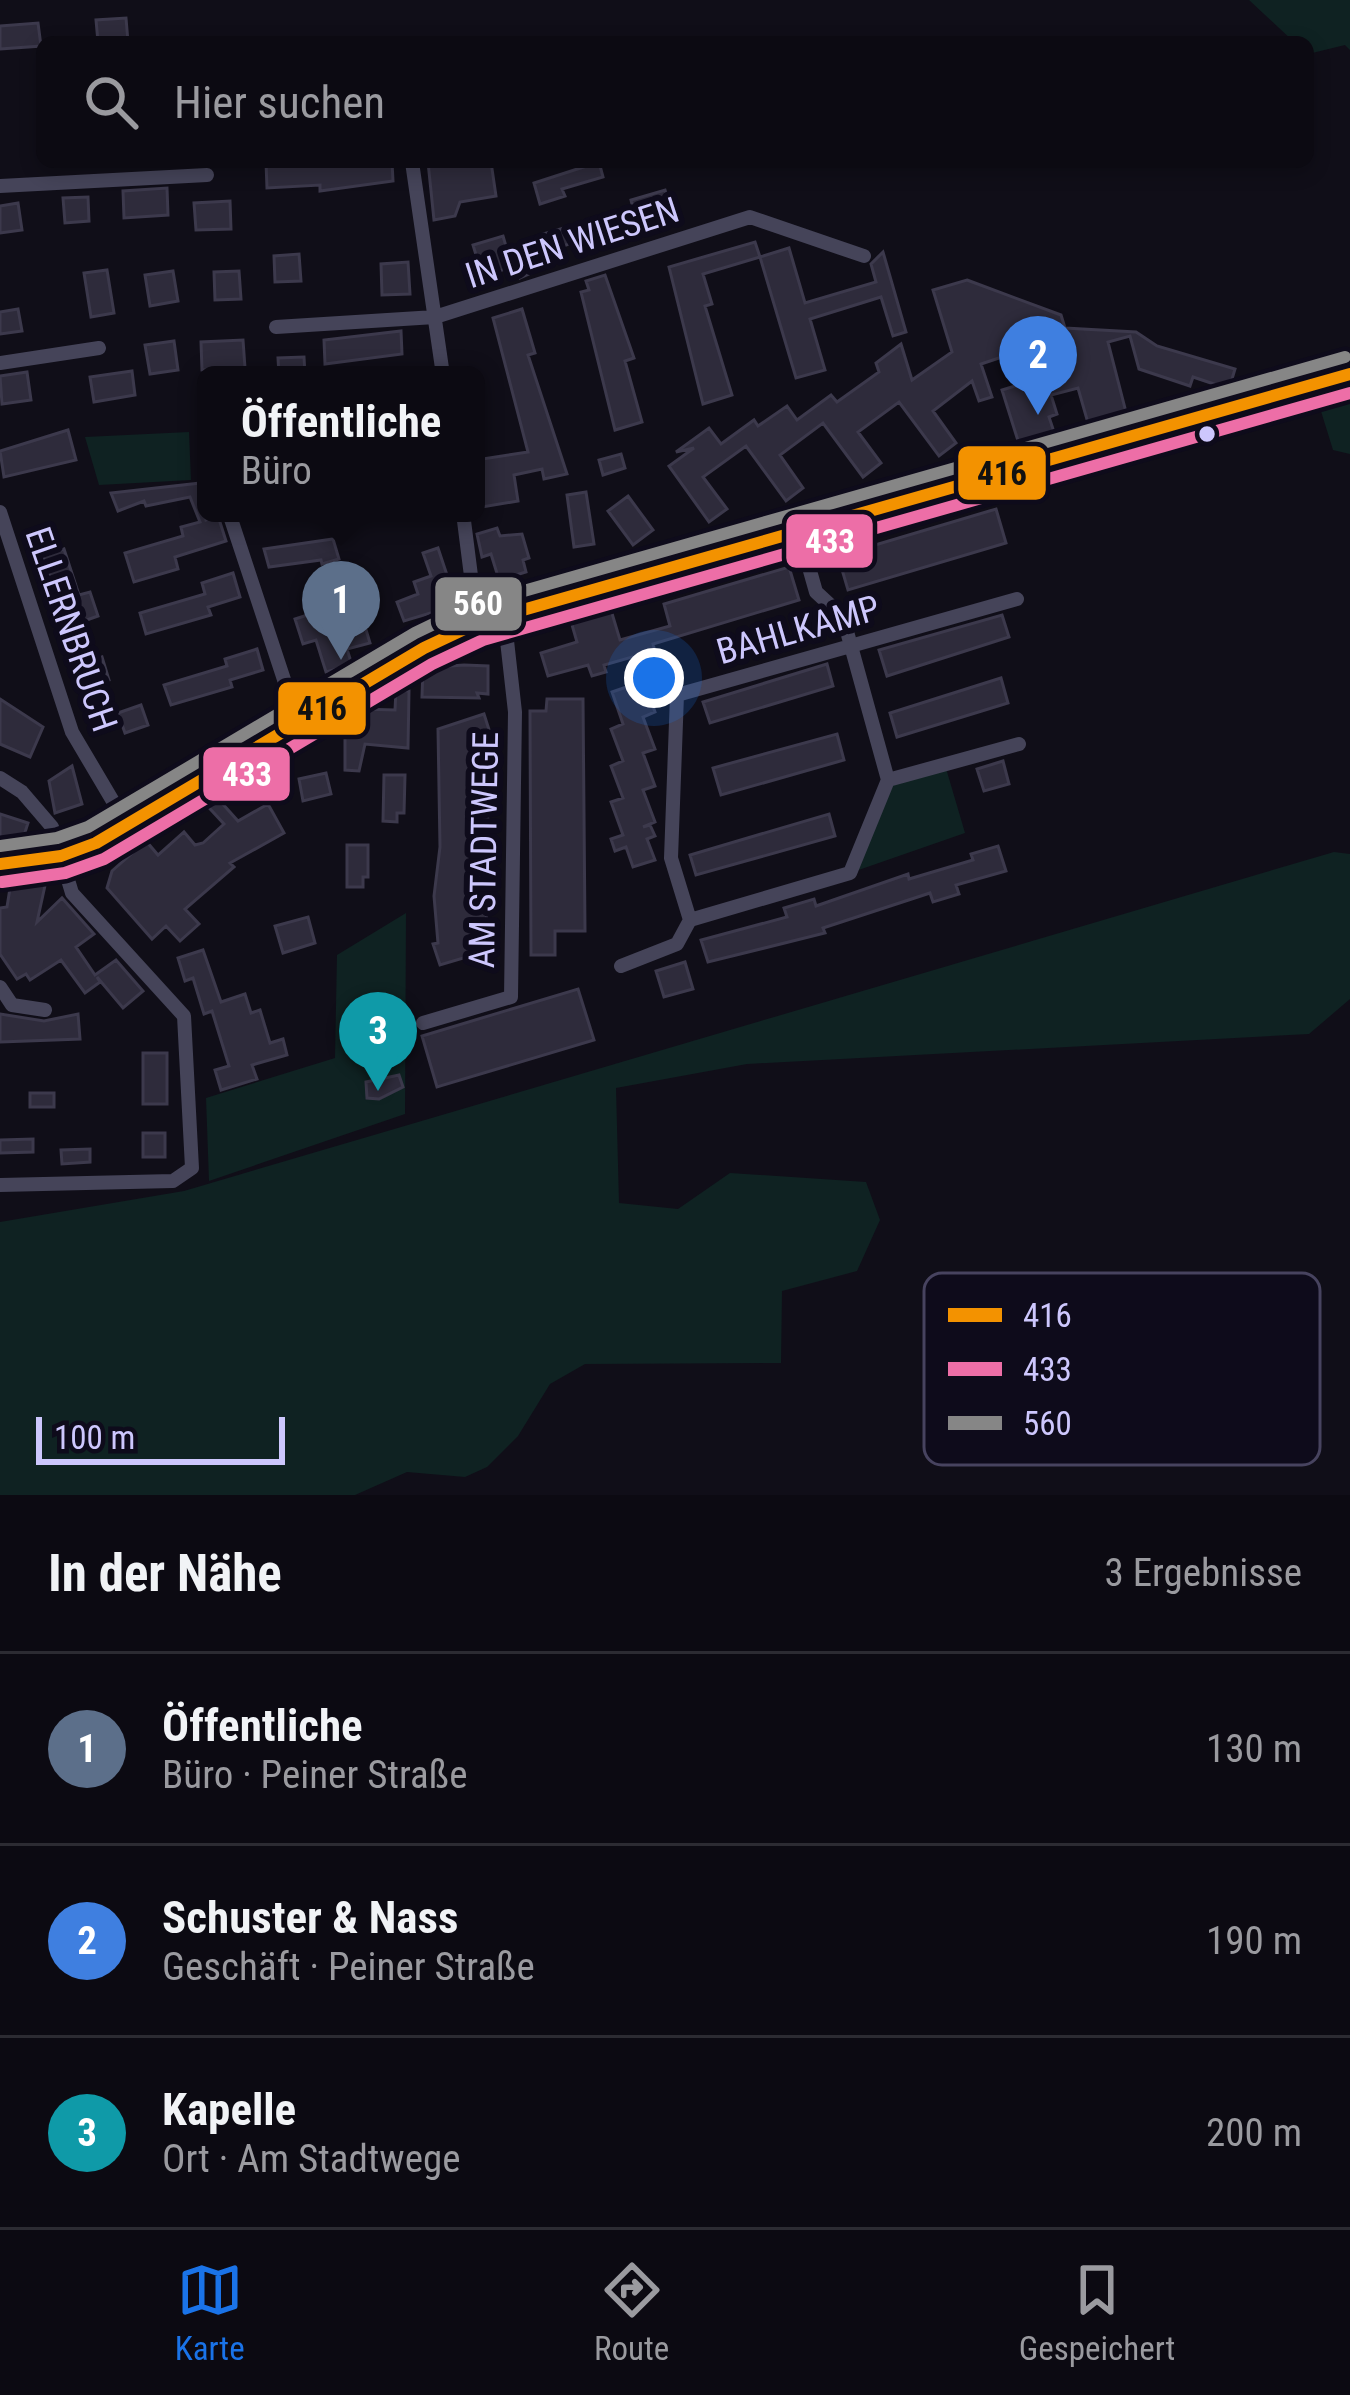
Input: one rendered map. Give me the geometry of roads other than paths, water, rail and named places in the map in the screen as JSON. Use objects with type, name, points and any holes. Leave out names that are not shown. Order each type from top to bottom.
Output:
[{"type":"main road","points":[[0,864],[61,856],[127,825],[477,622],[1350,374]]},
{"type":"street","name":"IN DEN WIESEN","points":[[413,168],[442,366]]},
{"type":"street","points":[[0,186],[207,175]]},
{"type":"street","name":"IN DEN WIESEN","points":[[276,327],[435,317],[750,217],[864,256]]},
{"type":"street","points":[[0,363],[99,348]]},
{"type":"street","name":"ELLERNBRUCH","points":[[0,512],[5,542],[71,732],[127,825]]},
{"type":"street","points":[[233,522],[298,722]]},
{"type":"street","points":[[464,522],[477,622]]},
{"type":"street","points":[[620,966],[677,944],[689,920],[850,873],[887,780],[843,617],[817,592],[799,532]]},
{"type":"street","name":"BAHLKAMP","points":[[689,920],[671,858],[677,695],[1016,599]]},
{"type":"street","name":"AM STADTWEGE","points":[[423,1023],[511,997],[515,712],[504,614]]},
{"type":"street","points":[[887,780],[1019,744]]},
{"type":"street","points":[[0,778],[22,792],[52,827],[71,893],[184,1016],[192,1168],[173,1181],[0,1185]]},
{"type":"street","points":[[0,987],[12,1005],[45,1010]]},
{"type":"place","name":"Schuster & Nass","points":[[1038,415]]},
{"type":"place","name":"Öffentliche","points":[[341,660]]},
{"type":"place","name":"Kapelle","points":[[378,1091]]}]
